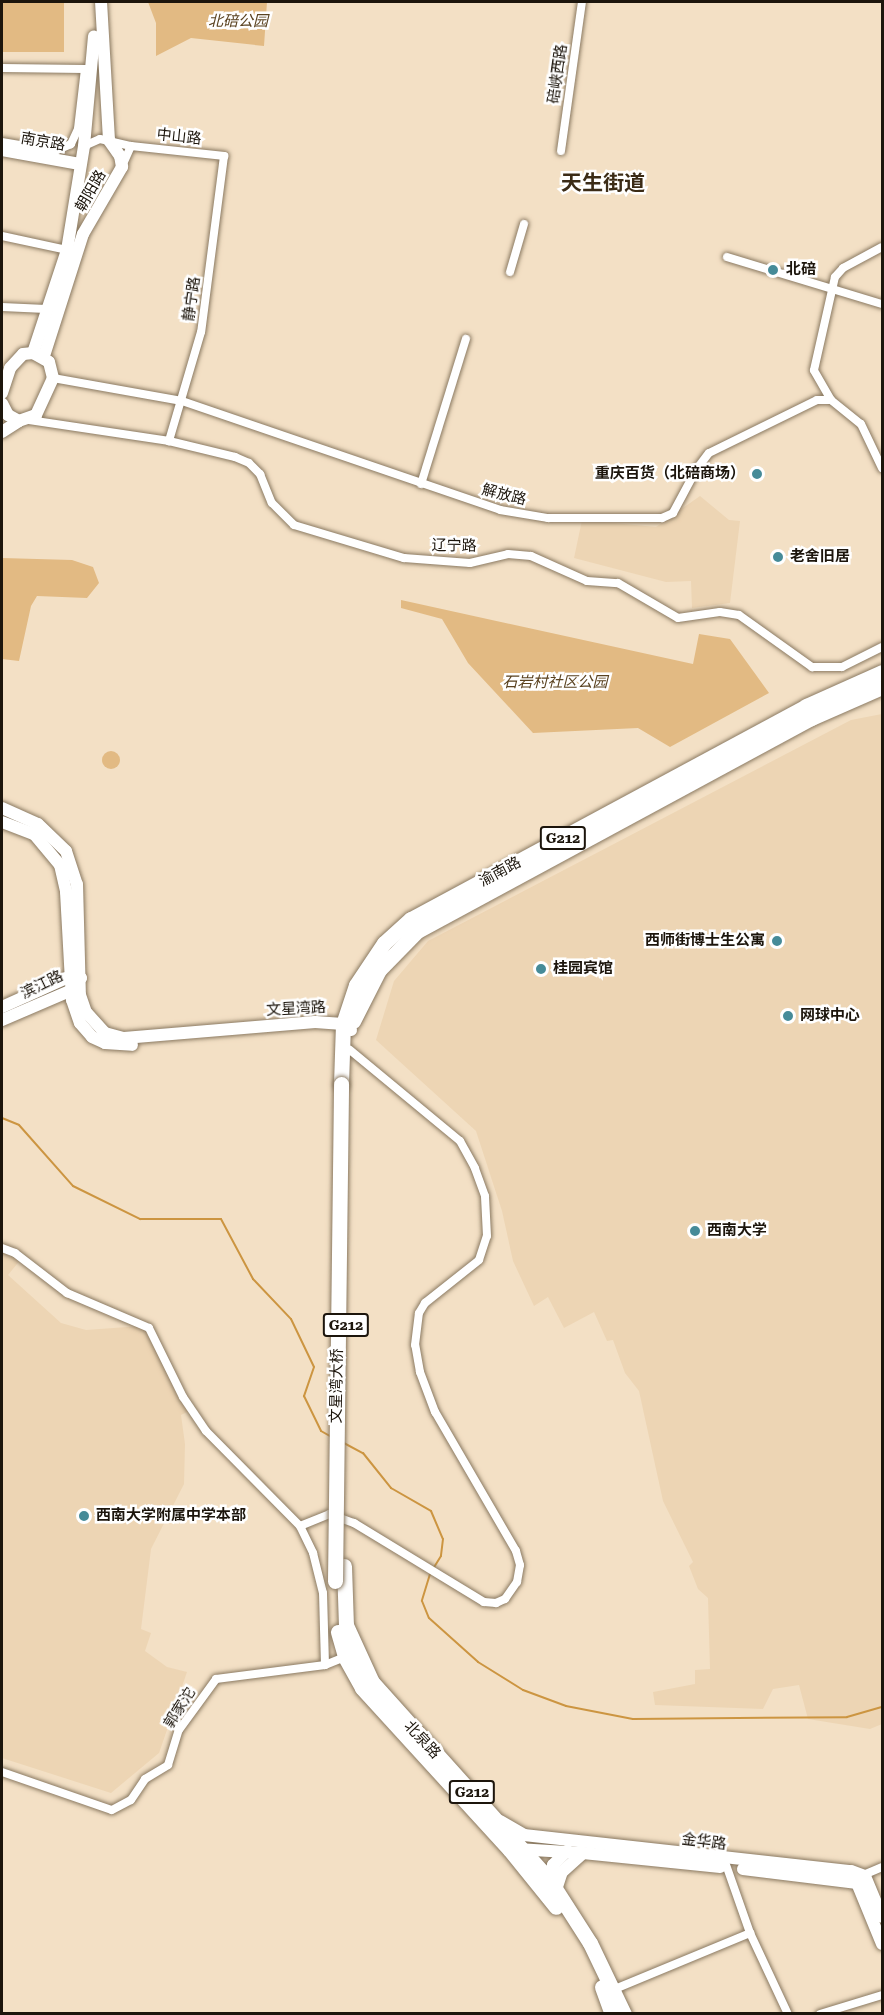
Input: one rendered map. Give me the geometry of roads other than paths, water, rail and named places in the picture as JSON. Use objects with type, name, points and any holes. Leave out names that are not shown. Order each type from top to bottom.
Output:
[{"type":"highway","name":"渝南路","points":[[345,1084],[345,1029],[369,961],[411,919],[806,706],[882,672]]},
{"type":"highway","name":"渝南路","points":[[345,1084],[350,1050],[345,1029],[379,970],[417,931],[811,718],[882,687]]},
{"type":"highway","name":"文星湾大桥","points":[[344,1566],[345,1084]]},
{"type":"highway","name":"文星湾大桥","points":[[335,1581],[345,1084]]},
{"type":"highway","name":"北泉路","points":[[344,1566],[346,1625],[372,1682],[498,1820],[517,1849]]},
{"type":"highway","name":"北泉路","points":[[335,1581],[337,1628],[345,1657],[362,1688],[384,1716],[517,1849],[551,1888],[609,1992],[624,2013]]},
{"type":"highway","name":"北泉路","points":[[609,1992],[612,2013]]},
{"type":"main road","points":[[38,355],[46,309],[67,250],[84,146],[94,47],[93,2]]},
{"type":"main road","name":"朝阳路","points":[[38,355],[84,234],[122,167],[120,156],[109,140],[101,2]]},
{"type":"main road","points":[[87,112],[95,122],[106,116]]},
{"type":"main road","name":"南京路","points":[[2,150],[80,164]]},
{"type":"main road","points":[[2,432],[41,410],[53,378],[52,368],[38,355]]},
{"type":"main road","points":[[2,393],[15,360],[38,355]]},
{"type":"main road","points":[[2,403],[8,415],[24,421]]},
{"type":"main road","name":"文星湾路","points":[[2,808],[38,824],[66,851],[77,884],[76,977],[72,990],[80,1023],[92,1037],[115,1045],[308,1029],[345,1029]]},
{"type":"main road","name":"文星湾路","points":[[2,822],[34,834],[60,865],[66,892],[76,977],[86,1012],[96,1026],[113,1036],[315,1022],[345,1029]]},
{"type":"main road","name":"滨江路","points":[[2,1007],[76,977]]},
{"type":"main road","name":"滨江路","points":[[2,1020],[72,990]]},
{"type":"main road","name":"金华路","points":[[498,1820],[524,1835],[582,1848],[847,1880],[857,1883],[864,1892]]},
{"type":"main road","points":[[517,1849],[562,1854],[582,1848]]},
{"type":"main road","points":[[551,1888],[582,1848]]},
{"type":"main road","points":[[551,1888],[562,1854]]},
{"type":"main road","name":"金华路","points":[[726,1864],[865,1875]]},
{"type":"main road","points":[[865,1875],[882,1917]]},
{"type":"main road","points":[[864,1892],[882,1944]]},
{"type":"street","name":"碚峡西路","points":[[561,151],[582,2]]},
{"type":"street","points":[[2,68],[85,69],[78,129],[71,144],[55,151],[2,142]]},
{"type":"street","points":[[84,146],[109,140]]},
{"type":"street","name":"中山路","points":[[109,140],[131,146],[224,156]]},
{"type":"street","points":[[122,167],[131,146]]},
{"type":"street","name":"静宁路","points":[[169,441],[201,332],[224,156]]},
{"type":"street","points":[[510,272],[524,225]]},
{"type":"street","points":[[2,236],[67,250]]},
{"type":"street","points":[[882,247],[843,268],[835,278],[814,370],[831,400],[861,424],[882,468]]},
{"type":"street","points":[[727,257],[832,291],[882,304]]},
{"type":"street","points":[[2,307],[46,309]]},
{"type":"street","points":[[421,484],[466,339]]},
{"type":"street","name":"解放路","points":[[53,378],[182,401],[500,510],[548,518],[662,518],[673,513],[696,470],[710,453],[806,404],[831,400]]},
{"type":"street","name":"辽宁路","points":[[24,421],[169,441],[249,463],[260,474],[272,503],[294,525],[404,558],[470,563],[507,554],[531,556],[587,580],[618,583],[678,618],[720,612],[739,615],[812,667],[842,667],[882,647]]},
{"type":"street","points":[[300,1526],[328,1514],[354,1523],[484,1602],[496,1603],[517,1582],[520,1565],[495,1511],[435,1412],[420,1372],[415,1345],[417,1321],[425,1303],[479,1260],[487,1236],[485,1196],[460,1141],[350,1050]]},
{"type":"street","points":[[2,1248],[15,1253],[67,1293],[149,1328],[183,1397],[206,1431],[300,1526],[313,1553],[323,1593],[325,1665]]},
{"type":"street","name":"郭家沱","points":[[2,1772],[112,1810],[131,1800],[145,1779],[168,1765],[179,1730],[216,1679],[325,1665],[345,1657]]},
{"type":"street","points":[[726,1864],[750,1933],[788,2013]]},
{"type":"street","points":[[847,1880],[882,1867]]},
{"type":"street","points":[[864,1892],[865,1875]]},
{"type":"street","points":[[609,1992],[750,1933]]},
{"type":"street","points":[[820,2013],[882,1995]]},
{"type":"waterway","points":[[2,1118],[19,1125],[73,1186],[140,1219],[221,1219],[253,1279],[291,1319],[314,1367],[304,1396],[321,1431],[332,1437]]},
{"type":"waterway","points":[[342,1442],[363,1453],[391,1488],[431,1511],[443,1539],[441,1556],[433,1569]]},
{"type":"waterway","points":[[430,1574],[422,1601],[429,1618],[478,1662],[523,1690],[566,1706],[633,1719],[847,1717],[882,1707]]},
{"type":"place","name":"北碚","points":[[773,270]]},
{"type":"place","name":"重庆百货（北碚商场）","points":[[757,474]]},
{"type":"place","name":"老舍旧居","points":[[778,557]]},
{"type":"place","name":"西师街博士生公寓","points":[[777,941]]},
{"type":"place","name":"桂园宾馆","points":[[541,969]]},
{"type":"place","name":"网球中心","points":[[788,1016]]},
{"type":"place","name":"西南大学","points":[[695,1231]]},
{"type":"place","name":"西南大学附属中学本部","points":[[84,1516]]},
{"type":"district","name":"天生街道","points":[[603,183]]},
{"type":"park label","name":"北碚公园","points":[[238,22]]},
{"type":"park label","name":"石岩村社区公园","points":[[555,683]]}]
